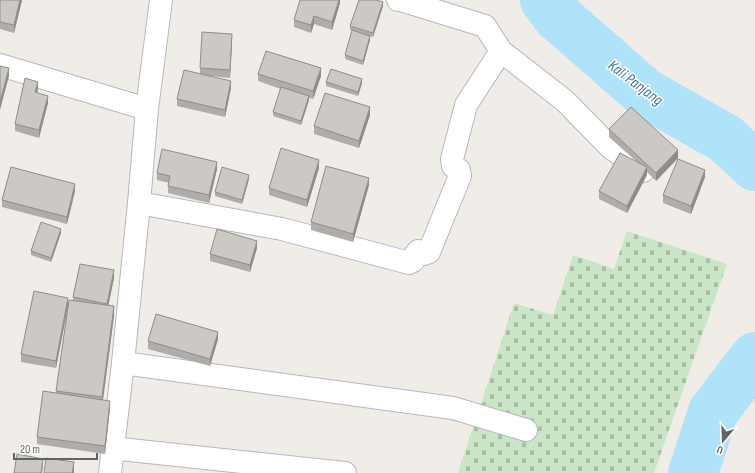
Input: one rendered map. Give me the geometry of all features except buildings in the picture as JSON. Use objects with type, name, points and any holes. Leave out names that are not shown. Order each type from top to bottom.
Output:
[{"type":"street","points":[[110,473],[123,363],[147,108],[161,0]]},
{"type":"street","points":[[398,0],[484,26],[501,51],[565,101],[610,147],[645,172]]},
{"type":"street","points":[[139,203],[282,230],[409,263],[413,261],[418,251],[424,254],[428,252],[460,176],[459,170],[453,166],[452,159],[466,105],[501,51]]},
{"type":"street","points":[[0,65],[147,108]]},
{"type":"street","points":[[123,363],[453,408],[526,430]]},
{"type":"street","points":[[112,448],[345,473]]},
{"type":"green space","points":[[627,231],[727,264],[654,473],[458,473],[514,303],[553,315],[573,255],[614,269]]},
{"type":"waterway","name":"Kali Panjang","points":[[545,0],[557,16],[645,93],[726,139],[755,166]]},
{"type":"waterway","name":"Kali Panjang","points":[[693,473],[713,412],[755,357]]}]
